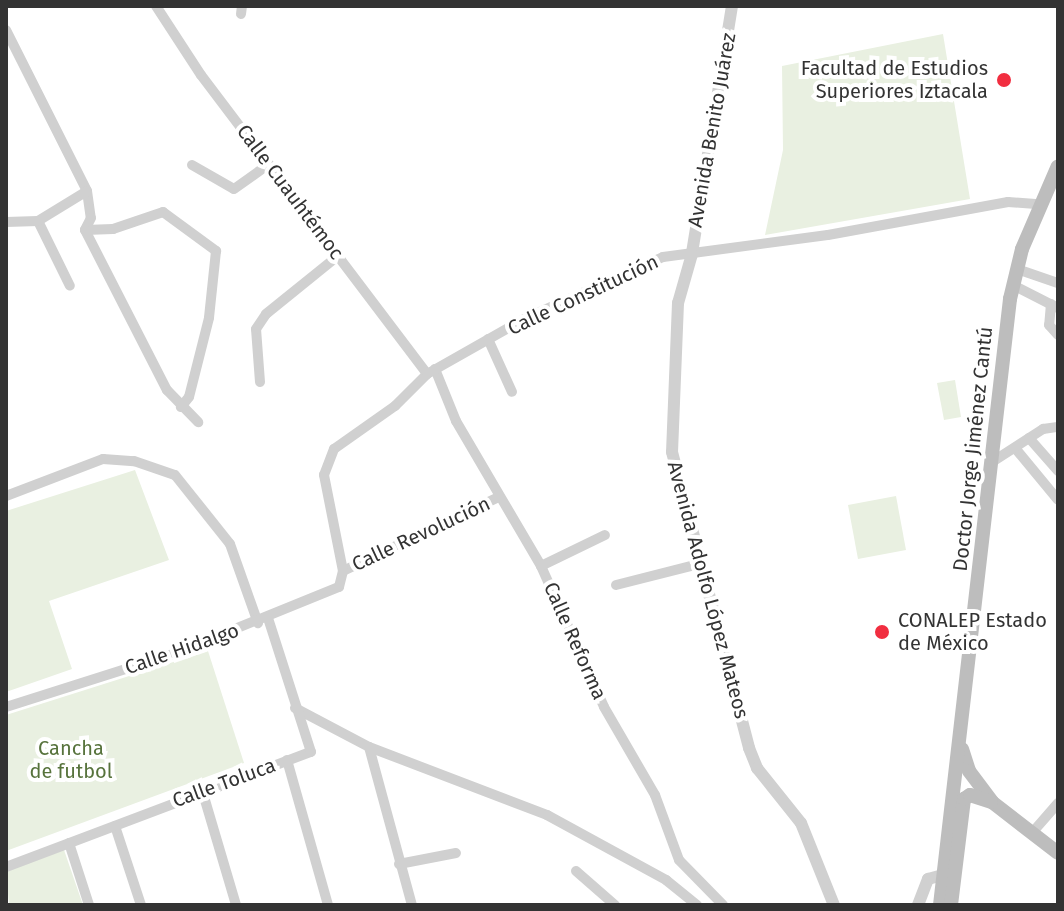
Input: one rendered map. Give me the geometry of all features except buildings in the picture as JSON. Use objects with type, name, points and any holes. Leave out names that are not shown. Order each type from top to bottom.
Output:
[{"type":"main road","name":"Doctor Jorge Jiménez Cantú","points":[[950,873],[960,745],[1013,285],[1039,204],[1052,190],[1058,166]]},
{"type":"main road","points":[[960,745],[969,771],[992,802],[1058,853]]},
{"type":"main road","points":[[940,905],[950,873],[964,799],[970,795],[992,802]]},
{"type":"main road","points":[[950,873],[951,905]]},
{"type":"street","name":"Calle Cuauhtémoc","points":[[156,6],[338,256],[431,372]]},
{"type":"street","name":"Avenida Benito Juárez","points":[[692,254],[732,6]]},
{"type":"street","points":[[6,30],[87,191],[91,218],[85,230]]},
{"type":"street","points":[[192,165],[234,189],[269,164]]},
{"type":"street","points":[[6,222],[38,221],[87,191]]},
{"type":"street","name":"Calle Constitución","points":[[343,571],[324,475],[327,461],[431,372],[488,339],[636,266],[1008,202],[1039,204]]},
{"type":"street","points":[[85,230],[113,229],[163,212],[216,251],[209,318],[189,397],[181,407]]},
{"type":"street","points":[[38,221],[70,286]]},
{"type":"street","points":[[85,230],[167,390],[198,422]]},
{"type":"street","name":"Avenida Adolfo López Mateos","points":[[692,254],[678,303],[672,439],[749,748],[757,768],[801,823],[834,905]]},
{"type":"street","points":[[260,382],[256,329],[266,314],[338,256]]},
{"type":"street","points":[[1017,269],[1056,279]]},
{"type":"street","points":[[1013,285],[1054,306],[1049,325],[1058,335]]},
{"type":"street","points":[[488,339],[512,392]]},
{"type":"street","name":"Calle Reforma","points":[[431,372],[499,497],[541,566],[604,707],[655,795],[679,860],[723,905]]},
{"type":"street","points":[[992,462],[1029,438],[1058,427]]},
{"type":"street","points":[[1029,438],[1058,471]]},
{"type":"street","points":[[1015,448],[1058,500]]},
{"type":"street","name":"Calle Toluca","points":[[6,496],[103,459],[134,461],[175,475],[230,544],[263,620],[311,752],[202,790],[6,867]]},
{"type":"street","name":"Calle Revolución","points":[[343,571],[499,497]]},
{"type":"street","points":[[541,566],[605,535]]},
{"type":"street","points":[[616,585],[703,563]]},
{"type":"street","name":"Calle Hidalgo","points":[[6,707],[263,620],[331,592],[339,587],[343,571]]},
{"type":"street","points":[[295,708],[369,747],[547,815],[666,880],[697,905]]},
{"type":"street","points":[[369,747],[412,905]]},
{"type":"street","points":[[287,760],[328,905]]},
{"type":"street","points":[[202,790],[236,905]]},
{"type":"street","points":[[1031,834],[1058,803]]},
{"type":"street","points":[[115,826],[141,905]]},
{"type":"street","points":[[69,843],[89,905]]},
{"type":"street","points":[[399,864],[456,853]]},
{"type":"street","points":[[576,871],[615,905]]},
{"type":"street","points":[[918,905],[924,884],[950,873]]},
{"type":"green space","points":[[943,34],[970,199],[765,235],[783,150],[782,66]]},
{"type":"green space","points":[[955,380],[961,417],[944,420],[937,383]]},
{"type":"green space","points":[[135,470],[169,560],[49,601],[72,669],[6,692],[6,511]]},
{"type":"green space","points":[[896,496],[906,550],[858,559],[848,505]]},
{"type":"green space","name":"Cancha de futbol","points":[[208,651],[244,763],[6,851],[6,715]]},
{"type":"green space","points":[[64,850],[83,905],[9,905],[6,870]]},
{"type":"place","name":"Facultad de Estudios Superiores Iztacala","points":[[1004,80]]},
{"type":"place","name":"CONALEP Estado de México","points":[[882,632]]}]
